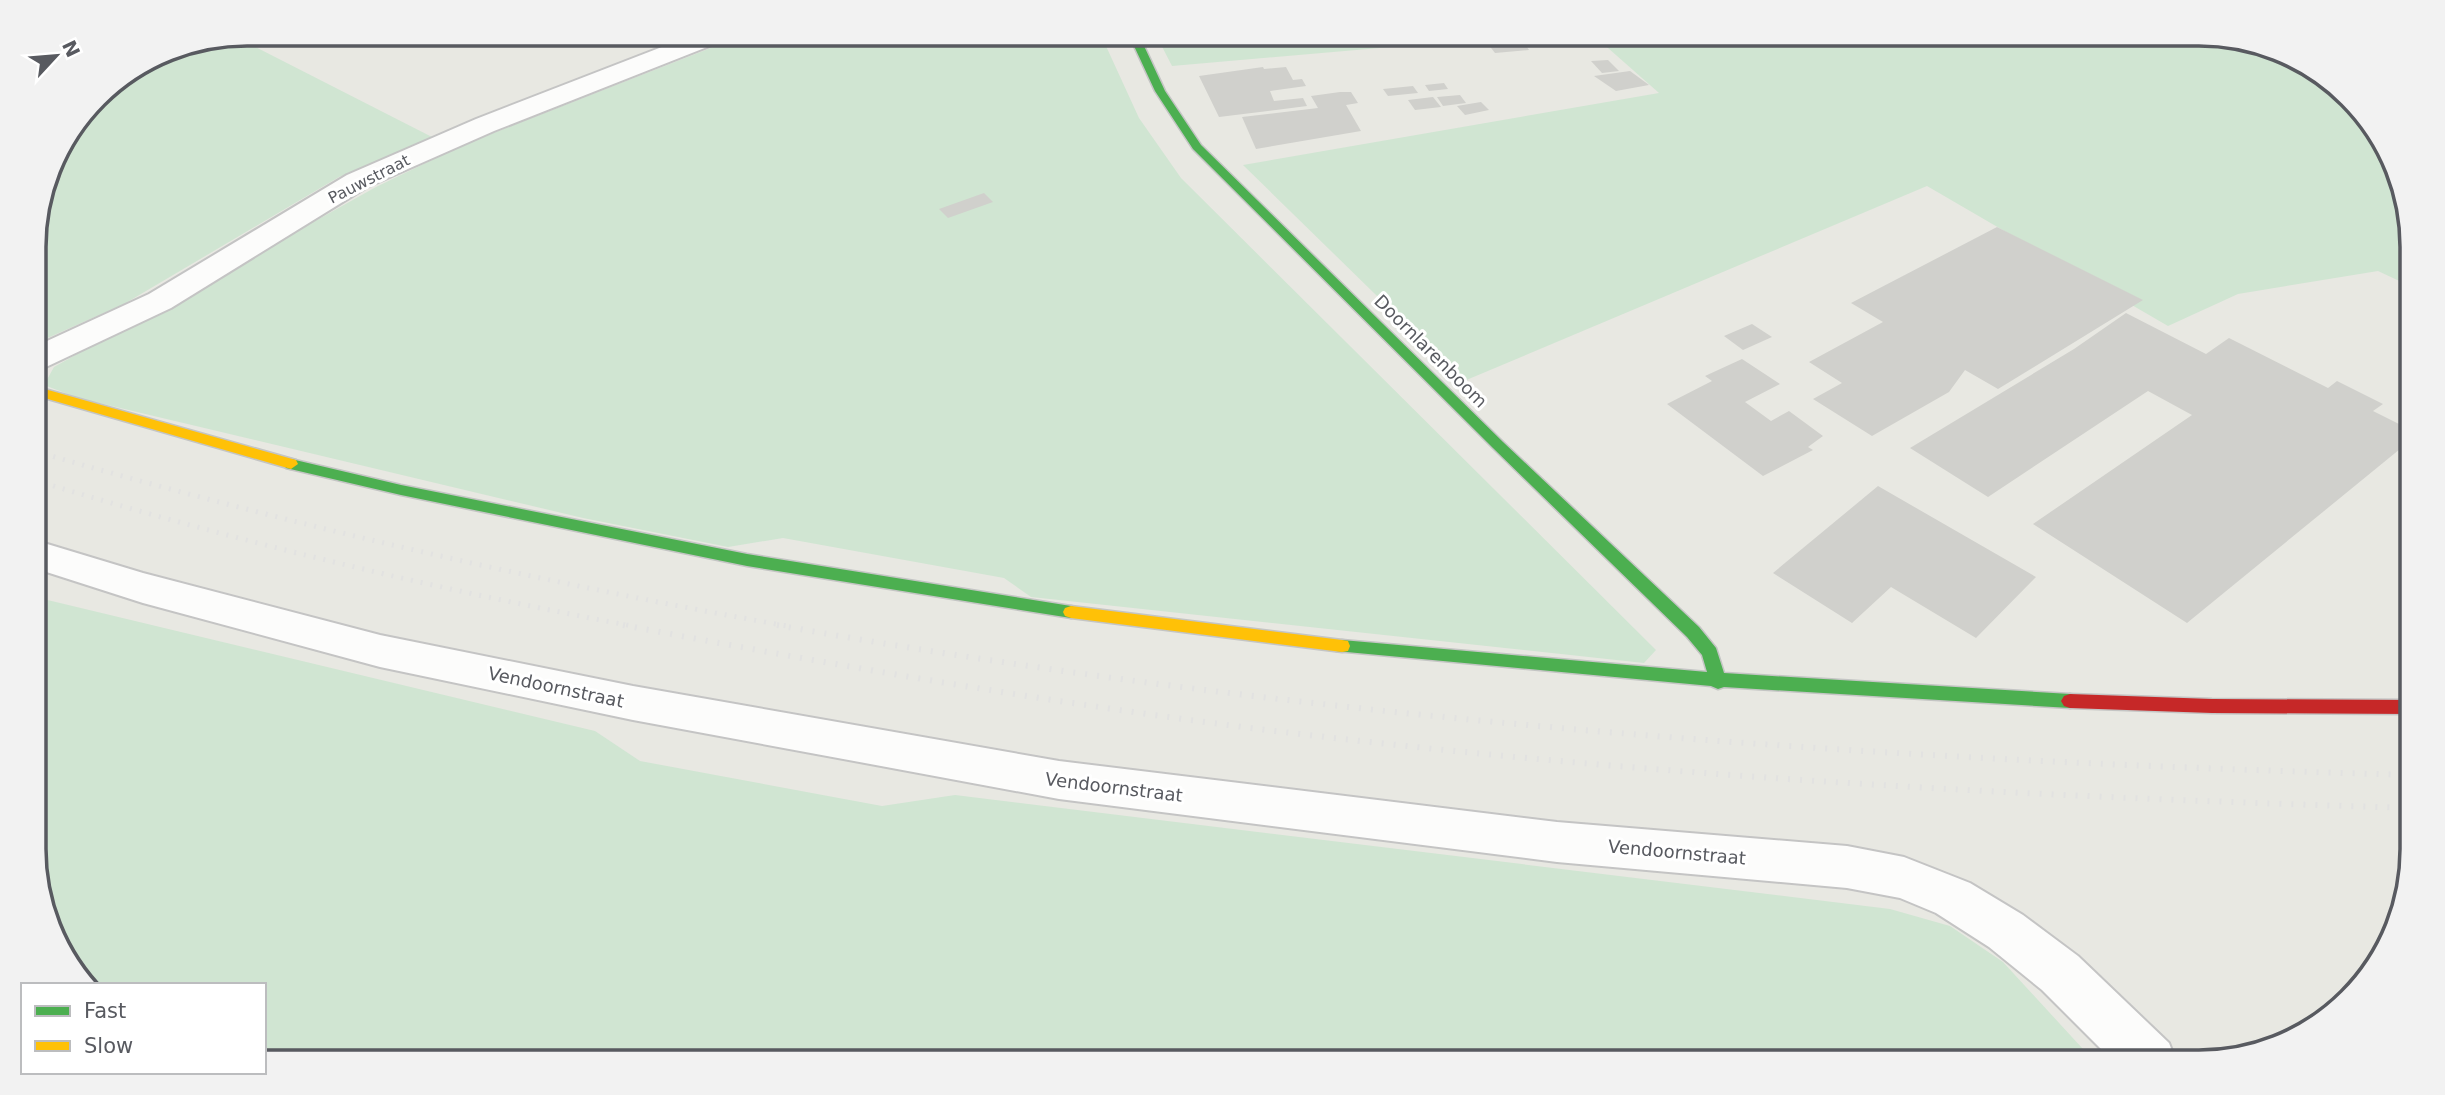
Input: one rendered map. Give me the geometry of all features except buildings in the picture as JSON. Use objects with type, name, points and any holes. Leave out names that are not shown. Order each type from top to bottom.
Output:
[{"type":"street","name":"Pauwstraat","points":[[46,354],[160,301],[357,181],[485,125],[688,46]]},
{"type":"street","name":"Doornlarenboom","points":[[1139,46],[1160,91],[1197,147],[1498,445],[1693,632],[1710,653],[1718,681]]},
{"type":"street","points":[[46,394],[160,430],[320,472],[720,557],[1029,607],[1359,649],[1718,681],[2149,704],[2400,707]]},
{"type":"street","name":"Vendoornstraat","points":[[45,558],[143,588],[380,651],[633,703],[1059,780],[1557,842],[1847,867],[1904,878],[1954,898],[2006,931],[2060,973],[2138,1049]]},
{"type":"green space","points":[[254,46],[432,137],[339,177],[124,304],[46,339],[46,233],[52,194],[61,169],[79,135],[104,104],[146,72],[182,56],[207,49]]},
{"type":"green space","points":[[716,46],[1106,46],[1139,118],[1181,178],[1656,650],[1644,663],[1031,597],[1004,578],[783,538],[728,547],[583,518],[78,398],[46,386],[54,367],[376,187],[465,144]]},
{"type":"green space","points":[[1162,46],[1402,46],[1172,66]]},
{"type":"green space","points":[[1606,46],[2199,46],[2251,52],[2299,72],[2321,87],[2341,104],[2373,146],[2393,194],[2398,220],[2400,281],[2378,271],[2238,294],[2168,326],[1927,186],[1464,381],[1243,165],[1659,93]]},
{"type":"green space","points":[[45,599],[595,731],[640,761],[882,806],[955,795],[1890,909],[1950,926],[2003,962],[2083,1049],[266,1050],[266,983],[97,983],[72,949],[52,901],[45,849]]},
{"type":"railway","points":[[46,454],[408,549],[597,590],[787,626]]},
{"type":"railway","points":[[46,483],[256,543],[481,596],[632,626]]},
{"type":"railway","points":[[623,625],[1029,696],[1275,731],[1417,747],[1842,783],[2127,798],[2400,808]]},
{"type":"railway","points":[[777,625],[980,659],[1183,687],[1591,731],[2001,759],[2400,775]]},
{"type":"traffic: fast","points":[[1139,46],[1160,91],[1197,147],[1498,445],[1693,632],[1710,653],[1718,682]]},
{"type":"traffic: fast","points":[[291,464],[401,490],[747,560],[1071,612]]},
{"type":"traffic: fast","points":[[1342,646],[1744,682],[2070,701]]},
{"type":"traffic: slow","points":[[46,393],[291,464]]},
{"type":"traffic: slow","points":[[1071,612],[1342,646]]},
{"type":"traffic: jam","points":[[2070,701],[2212,706],[2400,707]]}]
